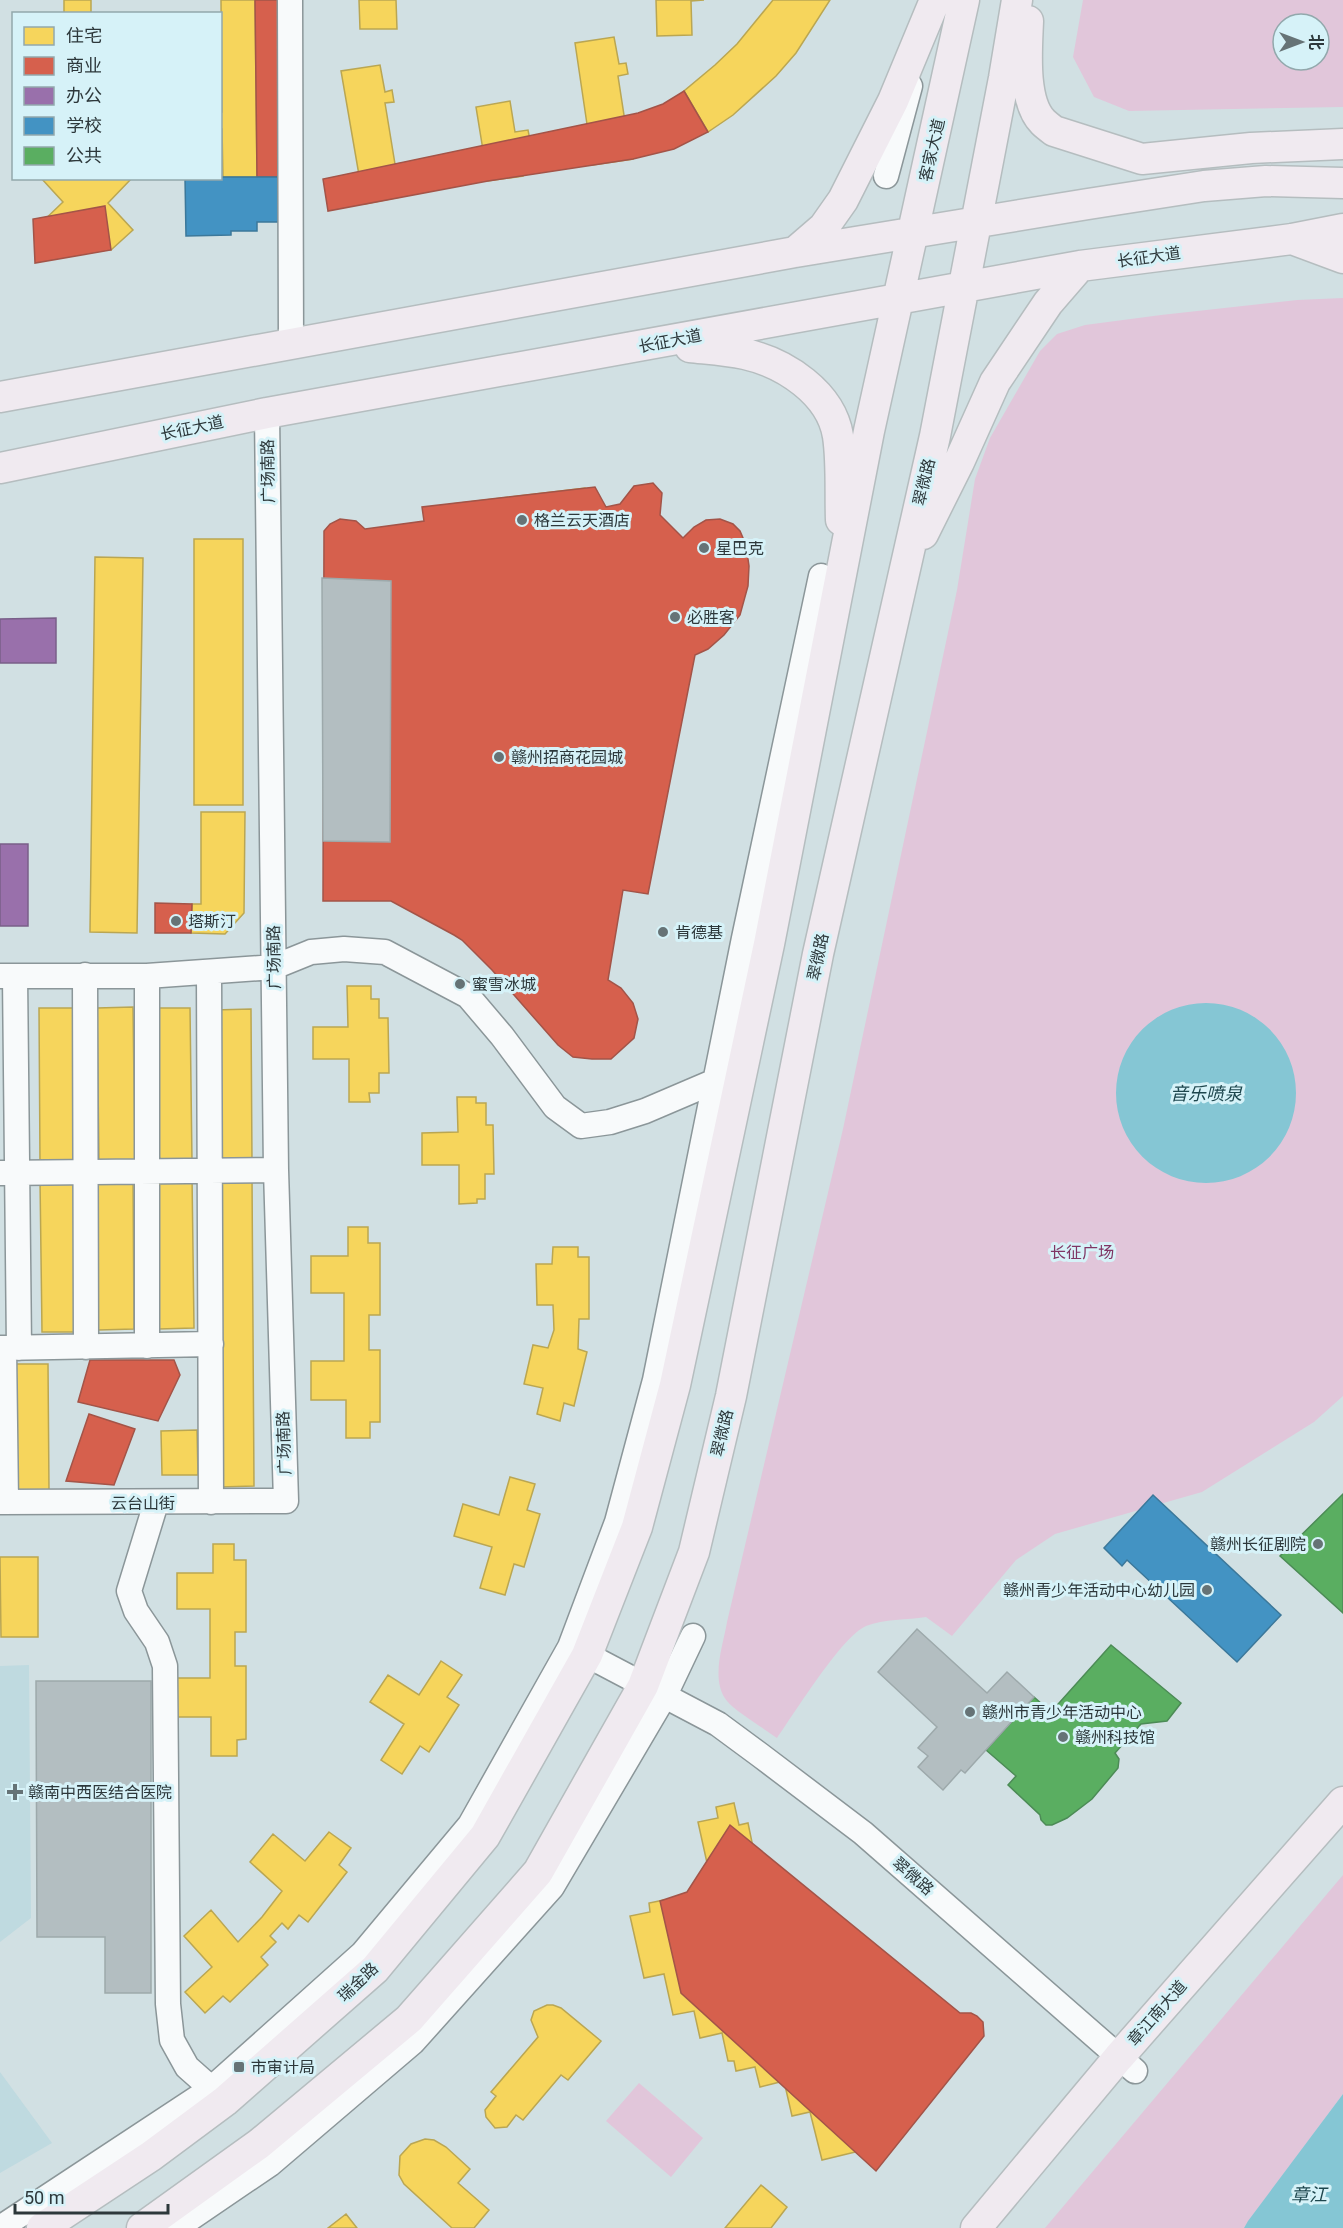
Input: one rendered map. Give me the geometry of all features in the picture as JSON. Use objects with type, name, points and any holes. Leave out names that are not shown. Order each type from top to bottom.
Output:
[{"type":"main road","name":"客家大道","points":[[898,299],[964,0]]},
{"type":"main road","points":[[976,222],[1017,0]]},
{"type":"main road","points":[[1028,0],[1028,77],[1031,101],[1042,122],[1054,131],[1142,159],[1251,148],[1343,144]]},
{"type":"main road","points":[[795,252],[824,227],[843,200],[893,101],[933,3]]},
{"type":"main road","points":[[1298,146],[1343,166]]},
{"type":"main road","points":[[1164,192],[1221,151]]},
{"type":"main road","points":[[0,397],[795,252],[1164,192],[1204,186],[1266,182],[1343,183]]},
{"type":"main road","name":"翠微路","points":[[653,1691],[694,1552],[731,1396],[818,954],[935,436],[976,222]]},
{"type":"main road","name":"长征大道","points":[[0,468],[267,413],[1080,266],[1292,240],[1343,229]]},
{"type":"main road","points":[[1292,240],[1343,258]]},
{"type":"main road","points":[[902,577],[959,462],[995,382],[1048,303],[1080,266]]},
{"type":"main road","points":[[587,1655],[637,1527],[675,1385],[730,1075],[832,575],[869,431],[898,299]]},
{"type":"main road","points":[[654,344],[731,351],[765,360],[819,396],[828,408],[838,435],[832,575]]},
{"type":"main road","name":"瑞金路","points":[[42,2228],[151,2156],[218,2095],[375,1969],[485,1836],[587,1655]]},
{"type":"main road","points":[[142,2228],[259,2144],[409,2019],[538,1872],[653,1691]]},
{"type":"main road","name":"章江南大道","points":[[1002,2228],[1126,2064],[1343,1802]]},
{"type":"main road","name":"章江南大道","points":[[976,2228],[1343,1827]]},
{"type":"street","points":[[290,0],[291,343]]},
{"type":"street","points":[[886,176],[933,3]]},
{"type":"street","name":"广场南路","points":[[267,413],[276,1170],[286,1501]]},
{"type":"street","points":[[3,1502],[8,1348],[7,976],[209,972],[274,967],[311,952],[344,949],[385,952],[468,996],[502,1036],[555,1107],[581,1126],[610,1122],[645,1111],[730,1075]]},
{"type":"street","points":[[209,972],[211,1502]]},
{"type":"street","points":[[85,975],[87,1347]]},
{"type":"street","points":[[147,975],[147,1346]]},
{"type":"street","points":[[0,2228],[138,2139],[218,2095],[363,1953],[470,1825],[570,1647],[617,1522],[656,1380],[730,1075]]},
{"type":"street","points":[[8,1173],[276,1170]]},
{"type":"street","points":[[8,1348],[211,1344]]},
{"type":"street","name":"云台山街","points":[[3,1502],[286,1501]]},
{"type":"street","points":[[156,1503],[129,1591],[136,1611],[157,1642],[165,1666],[168,2004],[172,2040],[187,2067],[218,2095]]},
{"type":"street","points":[[176,2228],[270,2164],[413,2042],[552,1887],[653,1691],[693,1636]]},
{"type":"street","name":"翠微路","points":[[587,1655],[718,1724],[863,1833],[1126,2064]]},
{"type":"shaded area","name":"赣南中西医结合医院","points":[[29,1665],[31,1918],[0,1942],[0,1666]]},
{"type":"shaded area","points":[[0,2072],[52,2143],[0,2173]]},
{"type":"green space","points":[[1083,0],[1343,0],[1343,107],[1129,111],[1094,97],[1073,57]]},
{"type":"green space","name":"长征广场","points":[[1343,298],[1343,1396],[1314,1422],[1202,1492],[1055,1534],[1016,1560],[952,1636],[926,1617],[866,1626],[844,1644],[777,1738],[727,1701],[719,1683],[719,1663],[843,1129],[957,590],[975,479],[990,438],[1040,351],[1057,334],[1085,325],[1161,315],[1297,300]]},
{"type":"green space","points":[[1343,1875],[1343,2094],[1244,2228],[1045,2228]]},
{"type":"green space","points":[[639,2083],[703,2138],[671,2177],[606,2121]]},
{"type":"water","name":"音乐喷泉","points":[[1206,1003],[1240,1010],[1256,1018],[1270,1029],[1281,1043],[1289,1059],[1296,1093],[1289,1127],[1281,1143],[1270,1157],[1256,1168],[1240,1176],[1206,1183],[1172,1176],[1156,1168],[1142,1157],[1131,1143],[1123,1127],[1116,1093],[1123,1059],[1131,1043],[1142,1029],[1156,1018],[1172,1010]]},
{"type":"water","name":"章江","points":[[1343,2094],[1343,2228],[1244,2228],[1248,2221]]},
{"type":"building: 住宅","points":[[64,0],[91,0],[91,12],[64,12]]},
{"type":"building: 住宅","points":[[221,0],[255,0],[257,177],[223,177]]},
{"type":"building: 住宅","points":[[359,0],[396,0],[397,29],[360,29]]},
{"type":"building: 住宅","points":[[656,0],[704,0],[691,1],[692,35],[657,36]]},
{"type":"building: 住宅","points":[[773,0],[830,0],[796,53],[776,76],[733,115],[708,132],[684,91],[737,44]]},
{"type":"building: 住宅","points":[[614,37],[619,64],[626,63],[628,74],[618,76],[626,128],[635,126],[637,138],[630,140],[633,159],[593,165],[575,43]]},
{"type":"building: 住宅","points":[[380,65],[385,92],[392,90],[394,102],[385,103],[395,164],[403,163],[405,175],[398,176],[401,197],[364,204],[341,71]]},
{"type":"building: 住宅","points":[[510,101],[515,132],[528,130],[530,140],[517,142],[523,176],[488,181],[476,107]]},
{"type":"building: 住宅","points":[[43,180],[130,180],[108,203],[133,230],[111,250],[86,224],[59,250],[37,227],[63,202]]},
{"type":"building: 住宅","name":"格兰云天酒店","points":[[585,488],[592,537],[459,554],[452,504]]},
{"type":"building: 住宅","points":[[194,539],[243,539],[243,805],[194,805]]},
{"type":"building: 住宅","points":[[95,557],[143,558],[137,933],[90,932]]},
{"type":"building: 住宅","points":[[201,812],[245,812],[244,913],[225,934],[191,933],[192,904],[201,904]]},
{"type":"building: 住宅","points":[[347,986],[371,986],[371,999],[379,999],[379,1018],[388,1018],[389,1073],[379,1073],[379,1093],[369,1093],[370,1102],[349,1102],[349,1059],[313,1059],[313,1027],[348,1027]]},
{"type":"building: 住宅","points":[[133,1007],[135,1161],[99,1161],[97,1008]]},
{"type":"building: 住宅","points":[[39,1008],[75,1008],[76,1161],[40,1162]]},
{"type":"building: 住宅","points":[[154,1008],[190,1008],[192,1162],[156,1162]]},
{"type":"building: 住宅","points":[[251,1009],[252,1163],[216,1163],[214,1010]]},
{"type":"building: 住宅","points":[[457,1097],[476,1097],[476,1103],[486,1103],[486,1125],[493,1125],[494,1174],[485,1174],[485,1199],[477,1199],[477,1203],[459,1204],[459,1165],[422,1165],[422,1133],[458,1132]]},
{"type":"building: 住宅","points":[[156,1175],[192,1175],[194,1328],[158,1329]]},
{"type":"building: 住宅","points":[[97,1176],[133,1176],[134,1329],[98,1330]]},
{"type":"building: 住宅","points":[[217,1177],[252,1177],[254,1486],[220,1487]]},
{"type":"building: 住宅","points":[[76,1178],[78,1332],[42,1332],[40,1179]]},
{"type":"building: 住宅","points":[[348,1227],[368,1227],[368,1243],[380,1243],[380,1315],[369,1315],[369,1350],[380,1350],[380,1422],[370,1422],[370,1438],[346,1438],[346,1400],[311,1400],[311,1361],[344,1361],[344,1293],[311,1293],[311,1256],[348,1256]]},
{"type":"building: 住宅","points":[[553,1247],[578,1247],[578,1257],[589,1257],[589,1319],[579,1319],[578,1349],[587,1352],[574,1406],[564,1403],[560,1421],[537,1414],[543,1388],[524,1384],[533,1345],[548,1348],[554,1330],[553,1305],[537,1305],[536,1264],[552,1264]]},
{"type":"building: 住宅","points":[[13,1364],[48,1364],[49,1490],[13,1490]]},
{"type":"building: 住宅","points":[[197,1430],[198,1475],[162,1475],[161,1431]]},
{"type":"building: 住宅","points":[[510,1477],[535,1484],[527,1510],[540,1514],[524,1567],[514,1564],[505,1595],[480,1588],[492,1547],[454,1536],[463,1504],[499,1515]]},
{"type":"building: 住宅","points":[[213,1544],[234,1544],[234,1560],[246,1560],[246,1632],[235,1632],[235,1666],[246,1666],[246,1739],[237,1740],[237,1756],[211,1756],[211,1717],[177,1717],[177,1678],[210,1678],[210,1609],[177,1609],[177,1573],[213,1573]]},
{"type":"building: 住宅","points":[[0,1557],[38,1557],[38,1637],[1,1637]]},
{"type":"building: 住宅","points":[[441,1661],[462,1675],[447,1697],[459,1705],[429,1752],[420,1746],[402,1774],[381,1760],[404,1724],[370,1702],[388,1675],[419,1695]]},
{"type":"building: 住宅","points":[[734,1803],[739,1825],[748,1823],[753,1847],[746,1848],[751,1874],[745,1875],[748,1885],[733,1888],[731,1876],[711,1881],[698,1822],[718,1818],[716,1807]]},
{"type":"building: 住宅","points":[[329,1832],[351,1848],[339,1865],[347,1872],[308,1922],[299,1915],[288,1929],[282,1923],[270,1936],[276,1942],[261,1957],[268,1965],[230,2002],[223,1996],[205,2013],[185,1992],[212,1967],[184,1936],[211,1910],[238,1942],[262,1917],[282,1891],[250,1862],[273,1834],[305,1861]]},
{"type":"building: 住宅","points":[[664,1900],[671,1930],[681,1927],[685,1942],[679,1943],[687,1979],[713,1974],[720,2007],[735,2003],[743,2038],[772,2031],[775,2044],[782,2042],[786,2060],[799,2058],[806,2090],[831,2084],[835,2102],[844,2099],[848,2113],[863,2109],[872,2148],[822,2160],[810,2112],[792,2116],[784,2081],[760,2087],[755,2067],[736,2071],[734,2061],[728,2061],[722,2033],[700,2038],[694,2011],[673,2015],[664,1974],[644,1978],[630,1916],[650,1912],[649,1903]]},
{"type":"building: 住宅","points":[[547,2005],[561,2008],[601,2041],[568,2080],[561,2075],[523,2120],[516,2115],[507,2127],[495,2128],[486,2117],[485,2110],[496,2096],[491,2092],[538,2037],[531,2020],[534,2011]]},
{"type":"building: 住宅","points":[[425,2139],[434,2140],[446,2147],[470,2169],[458,2183],[489,2210],[474,2228],[452,2228],[404,2184],[399,2175],[400,2156],[411,2144]]},
{"type":"building: 住宅","points":[[761,2185],[787,2207],[771,2228],[725,2228]]},
{"type":"building: 住宅","points":[[346,2214],[357,2228],[328,2228]]},
{"type":"building: 商业","points":[[255,0],[278,0],[279,177],[257,177]]},
{"type":"building: 商业","points":[[684,91],[708,132],[674,149],[633,159],[488,181],[328,211],[323,179],[638,113],[663,104]]},
{"type":"building: 商业","points":[[105,206],[111,250],[35,263],[33,219]]},
{"type":"building: 商业","name":"赣州招商花园城","points":[[653,483],[662,493],[660,515],[683,538],[694,527],[706,520],[720,519],[733,524],[740,531],[746,545],[749,566],[748,586],[740,615],[724,635],[708,649],[695,655],[648,894],[623,890],[608,980],[621,988],[633,1003],[638,1019],[634,1038],[611,1059],[573,1057],[558,1045],[492,970],[454,935],[391,901],[323,901],[324,531],[330,524],[340,519],[356,521],[365,529],[424,521],[422,507],[595,487],[606,507],[620,504],[634,486]]},
{"type":"building: 商业","points":[[155,903],[192,904],[191,933],[155,933]]},
{"type":"building: 商业","points":[[90,1360],[174,1360],[180,1375],[158,1421],[78,1402]]},
{"type":"building: 商业","points":[[89,1414],[135,1429],[114,1485],[66,1481]]},
{"type":"building: 商业","points":[[730,1825],[960,2013],[971,2013],[983,2022],[984,2036],[876,2171],[681,1993],[660,1901],[687,1892]]},
{"type":"building: 办公","points":[[56,618],[56,663],[0,663],[0,619]]},
{"type":"building: 办公","points":[[0,844],[28,844],[28,926],[0,926]]},
{"type":"building: 学校","points":[[222,177],[279,177],[279,222],[257,222],[257,231],[231,231],[231,235],[186,236],[185,180],[222,180]]},
{"type":"building: 学校","name":"赣州青少年活动中心幼儿园","points":[[1153,1495],[1281,1615],[1237,1662],[1127,1560],[1122,1566],[1104,1548]]},
{"type":"building: 公共","name":"赣州长征剧院","points":[[1343,1494],[1343,1613],[1280,1556]]},
{"type":"building: 公共","name":"赣州科技馆","points":[[1111,1645],[1181,1703],[1167,1721],[1141,1724],[1115,1753],[1119,1759],[1118,1768],[1092,1799],[1067,1818],[1052,1825],[1046,1825],[1040,1815],[1008,1785],[1016,1776],[986,1750],[1034,1697],[1051,1712]]},
{"type":"building: 其他","points":[[322,578],[391,581],[390,842],[323,841]]},
{"type":"building: 其他","name":"赣州市青少年活动中心","points":[[917,1629],[987,1693],[1007,1672],[1034,1697],[965,1773],[961,1770],[943,1790],[918,1767],[928,1756],[918,1748],[937,1727],[878,1672]]},
{"type":"building: 其他","points":[[36,1681],[151,1681],[151,1993],[105,1993],[105,1937],[37,1937]]},
{"type":"place","name":"格兰云天酒店","points":[[522,520]]},
{"type":"place","name":"星巴克","points":[[704,548]]},
{"type":"place","name":"必胜客","points":[[675,617]]},
{"type":"place","name":"赣州招商花园城","points":[[499,757]]},
{"type":"place","name":"塔斯汀","points":[[176,921]]},
{"type":"place","name":"肯德基","points":[[663,932]]},
{"type":"place","name":"蜜雪冰城","points":[[460,984]]},
{"type":"place","name":"赣州长征剧院","points":[[1318,1544]]},
{"type":"place","name":"赣州青少年活动中心幼儿园","points":[[1207,1590]]},
{"type":"place","name":"赣州市青少年活动中心","points":[[970,1712]]},
{"type":"place","name":"赣州科技馆","points":[[1063,1737]]},
{"type":"place","name":"赣南中西医结合医院","points":[[15,1792]]},
{"type":"place","name":"市审计局","points":[[239,2067]]}]
